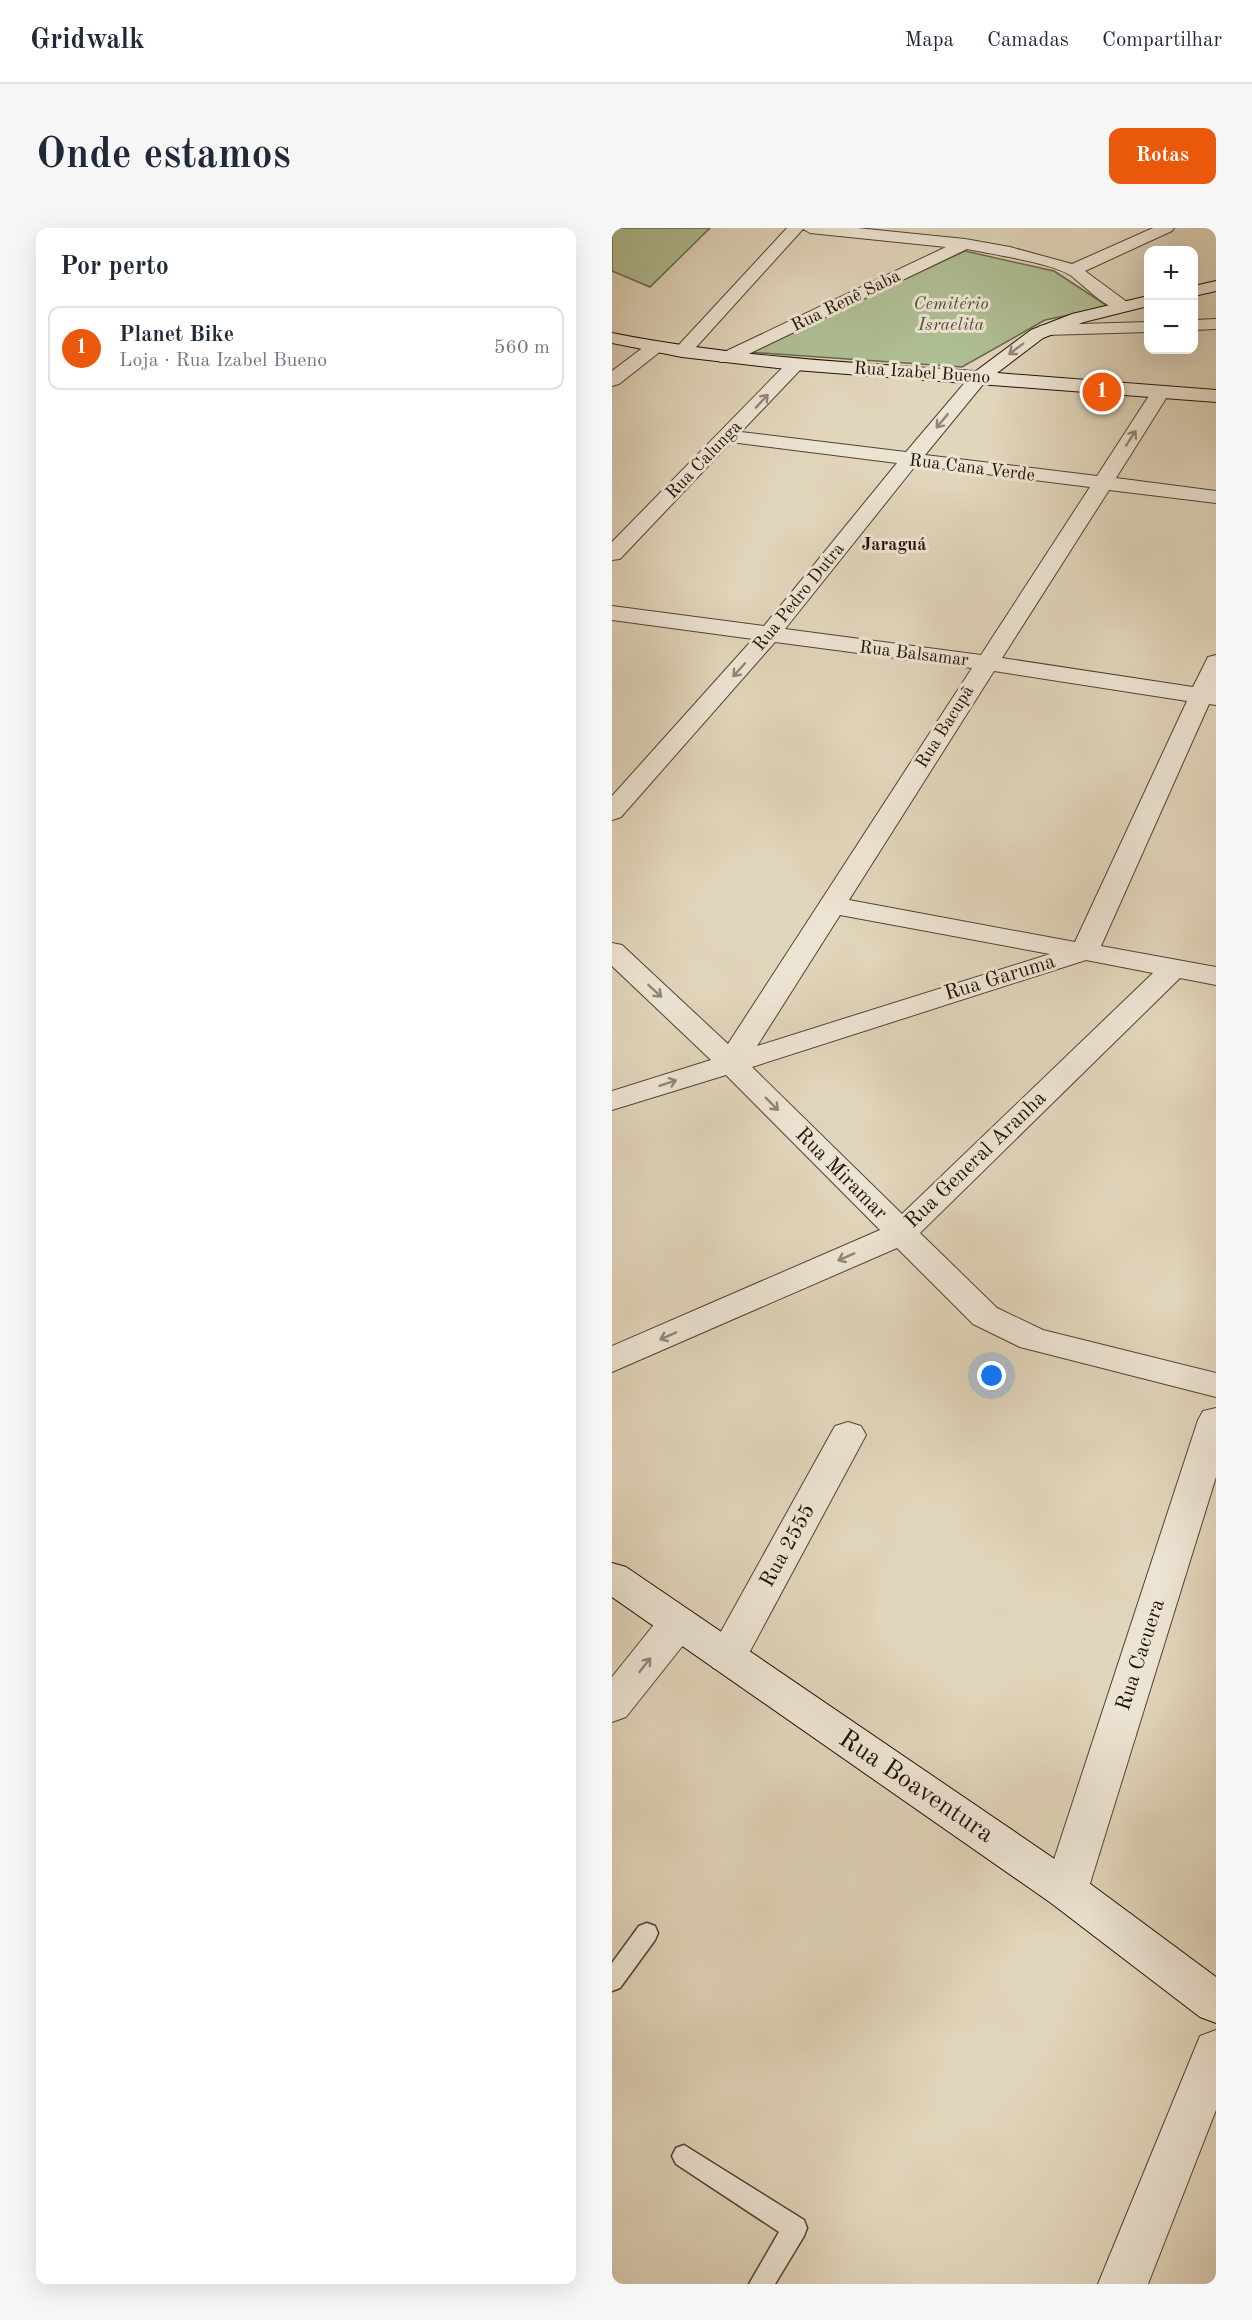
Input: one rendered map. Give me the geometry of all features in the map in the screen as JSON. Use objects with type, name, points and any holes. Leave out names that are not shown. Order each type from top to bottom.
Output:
[{"type":"street","points":[[682,352],[744,281],[796,228]]},
{"type":"street","points":[[810,228],[965,244],[1010,252],[1073,270],[1121,306]]},
{"type":"street","points":[[1073,270],[1166,228]]},
{"type":"street","name":"Rua Renê Saba","points":[[726,358],[965,244]]},
{"type":"street","points":[[1198,290],[1216,286]]},
{"type":"street","name":"Rua Pedro Dutra","points":[[612,812],[769,635],[909,460],[980,377],[1037,334],[1078,318],[1144,301]]},
{"type":"street","points":[[1198,325],[1216,324]]},
{"type":"street","points":[[612,325],[624,332],[621,339]]},
{"type":"street","points":[[1046,330],[1144,327]]},
{"type":"street","name":"Rua Izabel Bueno","points":[[621,339],[682,352],[795,365],[1216,396]]},
{"type":"street","points":[[612,380],[655,347]]},
{"type":"street","name":"Rua Calunga","points":[[612,554],[795,365]]},
{"type":"street","name":"Rua Bacupã","points":[[731,1063],[1161,392]]},
{"type":"street","name":"Rua Cana Verde","points":[[728,436],[1216,497]]},
{"type":"street","name":"Rua Balsamar","points":[[612,613],[986,663],[1208,696]]},
{"type":"street","name":"Rua Garuma","points":[[612,1101],[1084,952],[1208,696],[1216,662]]},
{"type":"street","points":[[832,905],[1216,976]]},
{"type":"street","name":"Rua Miramar","points":[[612,951],[731,1063],[900,1234],[985,1316],[1032,1339],[1216,1385]]},
{"type":"street","name":"Rua General Aranha","points":[[612,1360],[900,1234],[1174,968]]},
{"type":"street","name":"Rua Cacuera","points":[[1066,1890],[1216,1420]]},
{"type":"street","name":"Rua 2555","points":[[727,1657],[849,1435]]},
{"type":"street","name":"Rua Boaventura","points":[[612,1577],[1066,1890],[1216,2003]]},
{"type":"street","points":[[612,1706],[678,1623]]},
{"type":"street","points":[[1123,2284],[1216,2051]]},
{"type":"lane","points":[[612,1981],[647,1933]]},
{"type":"lane","points":[[684,2156],[795,2228],[761,2284]]},
{"type":"green space","points":[[612,228],[710,228],[650,287],[612,271]]},
{"type":"green space","name":"Cemitério Israelita","points":[[965,251],[1054,271],[1109,307],[1045,320],[962,367],[746,352]]},
{"type":"place","name":"Planet Bike","points":[[1102,392]]},
{"type":"district","name":"Jaraguá","points":[[894,545]]}]
